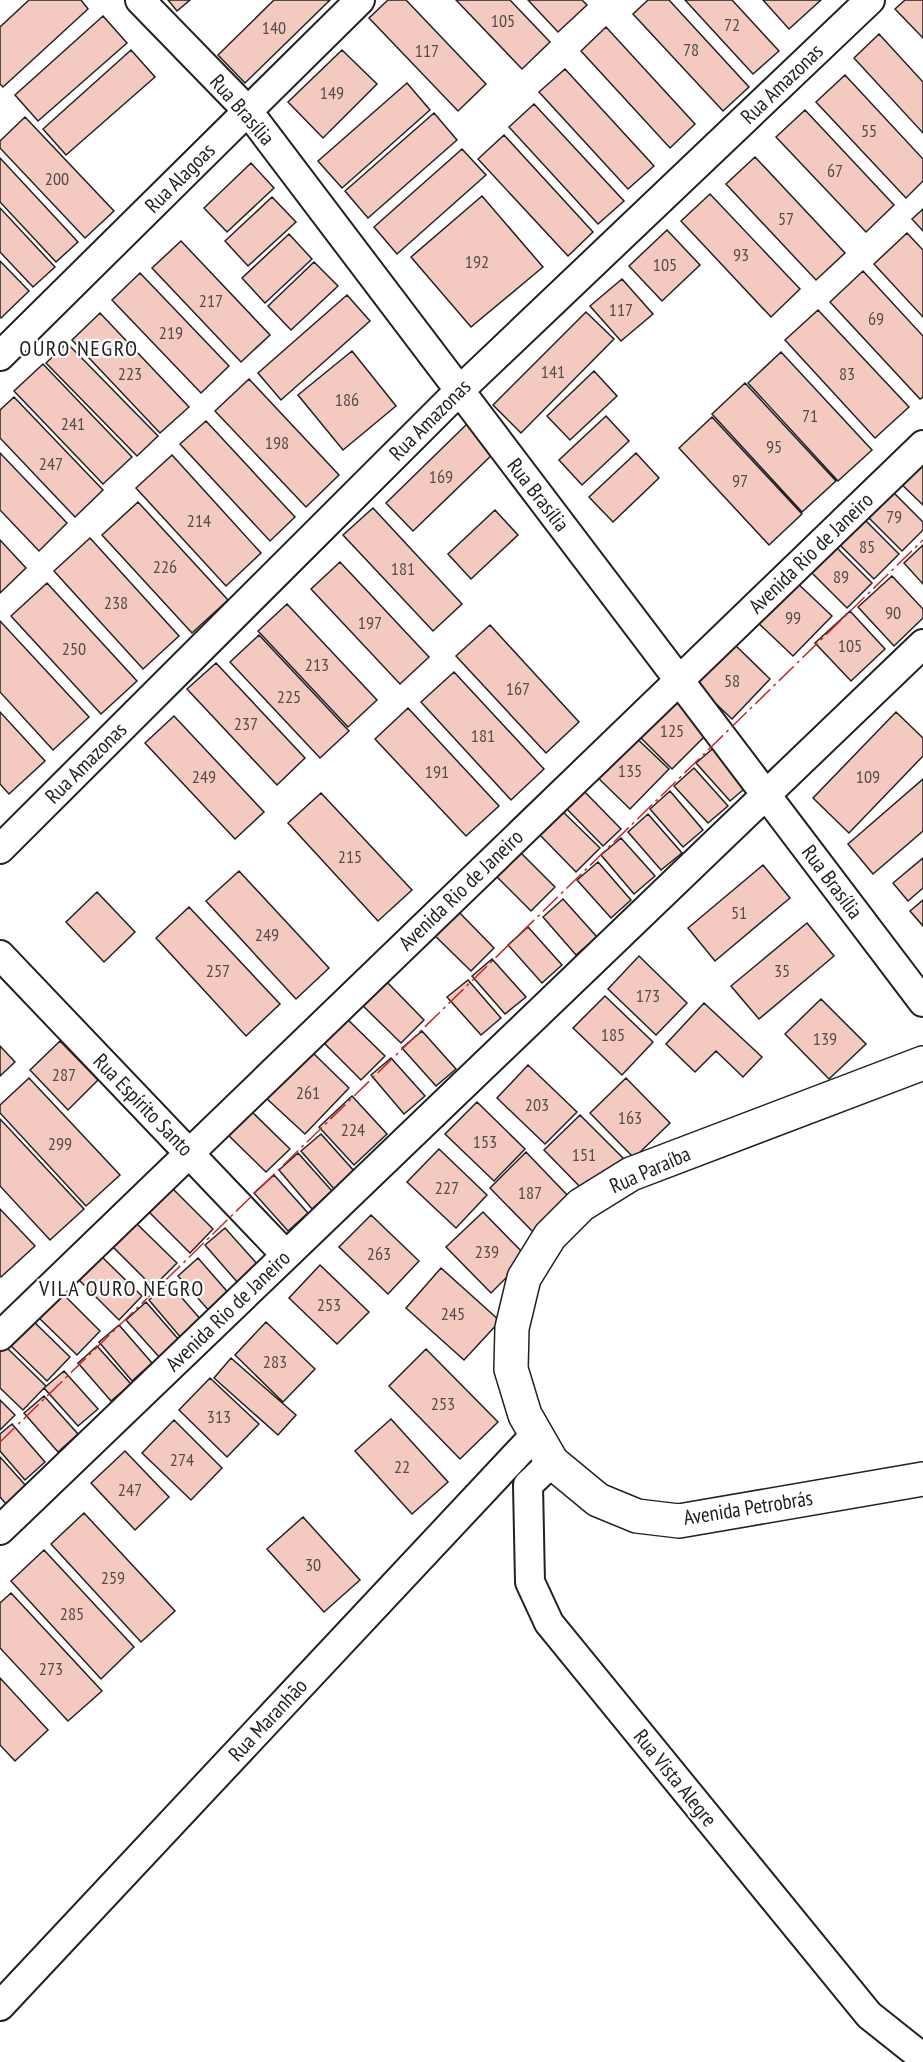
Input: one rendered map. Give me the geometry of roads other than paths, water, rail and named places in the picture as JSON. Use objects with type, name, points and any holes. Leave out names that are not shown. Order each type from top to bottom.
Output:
[{"type":"main road","name":"Rua Paraíba","points":[[552,1462],[525,1415],[511,1369],[513,1328],[524,1278],[550,1236],[582,1205],[631,1174],[923,1063]]},
{"type":"main road","name":"Avenida Petrobrás","points":[[552,1462],[598,1500],[637,1516],[679,1521],[923,1479]]},
{"type":"street","name":"Rua Brasília","points":[[140,0],[247,111],[458,392],[680,678],[923,1002]]},
{"type":"street","name":"Rua Alagoas","points":[[0,356],[360,0]]},
{"type":"street","name":"Rua Amazonas","points":[[0,849],[458,392],[870,0]]},
{"type":"street","name":"Avenida Rio de Janeiro","points":[[0,1336],[923,445]]},
{"type":"street","name":"Avenida Rio de Janeiro","points":[[0,1530],[923,644]]},
{"type":"street","name":"Rua Espírito Santo","points":[[0,955],[286,1255]]},
{"type":"street","name":"Rua Maranhão","points":[[0,2006],[536,1434]]},
{"type":"street","name":"Rua Vista Alegre","points":[[552,1462],[528,1485],[530,1582],[549,1623],[869,2015],[923,2058]]},
{"type":"district","name":"OURO NEGRO","points":[[79,348]]},
{"type":"district","name":"VILA OURO NEGRO","points":[[122,1288]]}]
